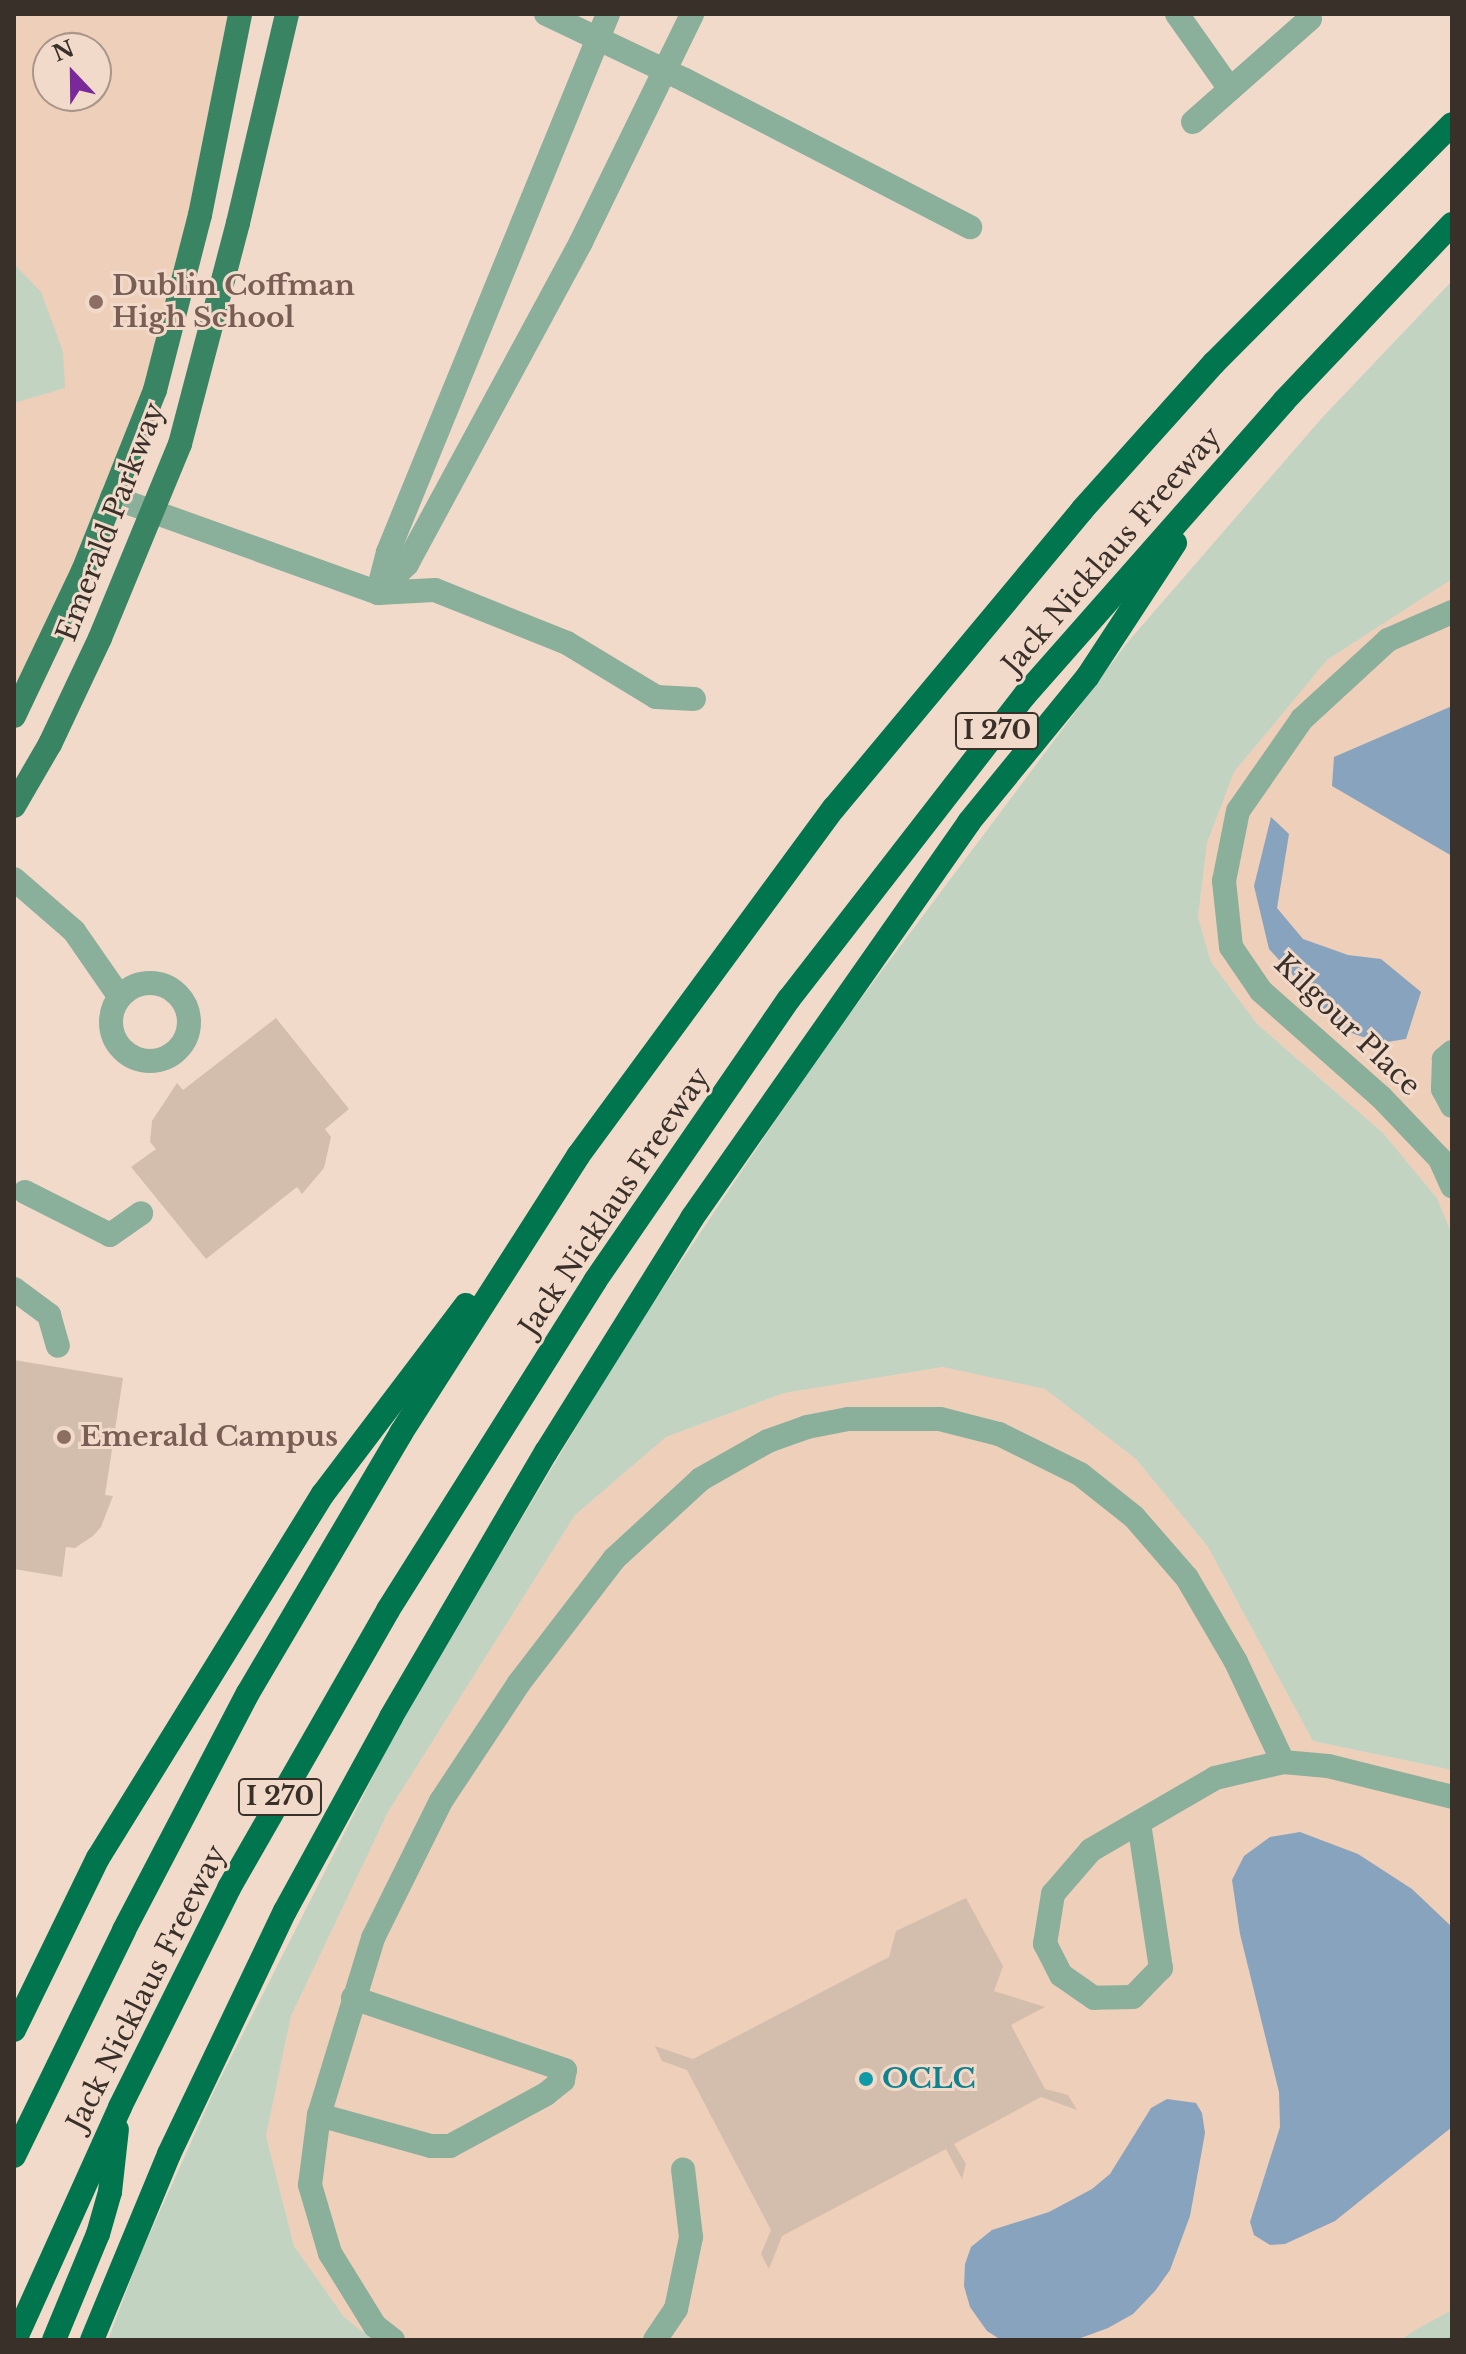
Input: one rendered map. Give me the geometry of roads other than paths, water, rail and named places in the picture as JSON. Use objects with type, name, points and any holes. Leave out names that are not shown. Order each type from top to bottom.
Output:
[{"type":"highway","name":"Jack Nicklaus Freeway","points":[[14,2156],[124,1930],[248,1693],[401,1433],[578,1156],[834,808],[1082,510],[1214,363],[1452,124]]},
{"type":"highway","name":"Jack Nicklaus Freeway","points":[[15,2340],[120,2107],[229,1888],[380,1624],[595,1281],[798,987],[1025,695],[1215,479],[1452,224]]},
{"type":"highway","points":[[92,2340],[169,2154],[285,1911],[391,1717],[546,1452],[692,1218],[969,822],[1088,676],[1215,479]]},
{"type":"highway","points":[[14,2030],[98,1858],[323,1494],[578,1156]]},
{"type":"highway","points":[[54,2340],[98,2234],[110,2192],[120,2107]]},
{"type":"main road","name":"Emerald Parkway","points":[[14,716],[83,571],[155,390],[200,215],[240,14]]},
{"type":"main road","name":"Emerald Parkway","points":[[14,806],[50,744],[100,638],[184,429],[238,223],[287,14]]},
{"type":"street","points":[[546,14],[662,69],[970,227]]},
{"type":"street","points":[[378,593],[388,552],[608,14]]},
{"type":"street","points":[[378,593],[407,564],[581,242],[662,69],[692,14]]},
{"type":"street","points":[[1177,14],[1230,89]]},
{"type":"street","points":[[1193,122],[1310,19]]},
{"type":"street","points":[[112,497],[378,593],[435,590],[567,643],[656,697],[694,699]]},
{"type":"street","name":"Kilgour Place","points":[[1452,612],[1388,640],[1302,719],[1238,811],[1224,881],[1231,947],[1261,991],[1446,1152],[1452,1186]]},
{"type":"street","points":[[14,879],[74,931],[119,996]]},
{"type":"street","points":[[1452,1052],[1444,1059],[1443,1089],[1452,1106]]},
{"type":"street","points":[[23,1195],[110,1235],[141,1213]]},
{"type":"street","points":[[14,1289],[49,1315],[58,1346]]},
{"type":"street","points":[[393,2340],[375,2326],[330,2253],[310,2185],[319,2115],[373,1938],[441,1801],[519,1683],[614,1559],[701,1479],[768,1441],[807,1427],[848,1419],[940,1419],[999,1434],[1080,1474],[1134,1517],[1187,1578],[1236,1662],[1283,1762]]},
{"type":"street","points":[[1139,1823],[1161,1968],[1133,1997],[1094,1998],[1061,1975],[1045,1944],[1053,1894],[1091,1850],[1215,1778],[1283,1762],[1328,1766],[1452,1797]]},
{"type":"street","points":[[319,2115],[431,2146],[450,2146],[546,2094],[563,2080],[565,2070],[353,1998]]},
{"type":"street","points":[[655,2340],[676,2309],[691,2237],[683,2169]]},
{"type":"water","points":[[1452,706],[1452,856],[1332,786],[1334,757]]},
{"type":"water","points":[[1271,817],[1289,834],[1277,908],[1303,939],[1348,955],[1381,959],[1421,992],[1406,1039],[1380,1043],[1343,1030],[1269,949],[1254,886]]},
{"type":"water","points":[[1300,1832],[1358,1854],[1412,1889],[1452,1927],[1452,2127],[1335,2221],[1285,2244],[1270,2245],[1254,2235],[1250,2222],[1280,2127],[1279,2092],[1240,1934],[1232,1880],[1244,1856],[1270,1837]]},
{"type":"water","points":[[1167,2099],[1196,2103],[1202,2113],[1205,2133],[1190,2216],[1170,2270],[1155,2291],[1133,2314],[1108,2328],[1078,2339],[1001,2340],[987,2331],[970,2307],[964,2286],[965,2264],[971,2247],[992,2230],[1049,2212],[1092,2189],[1110,2174],[1151,2108]]},
{"type":"place","name":"Dublin Coffman High School","points":[[96,302]]},
{"type":"place","name":"Emerald Campus","points":[[64,1437]]},
{"type":"place","name":"OCLC","points":[[866,2079]]}]
